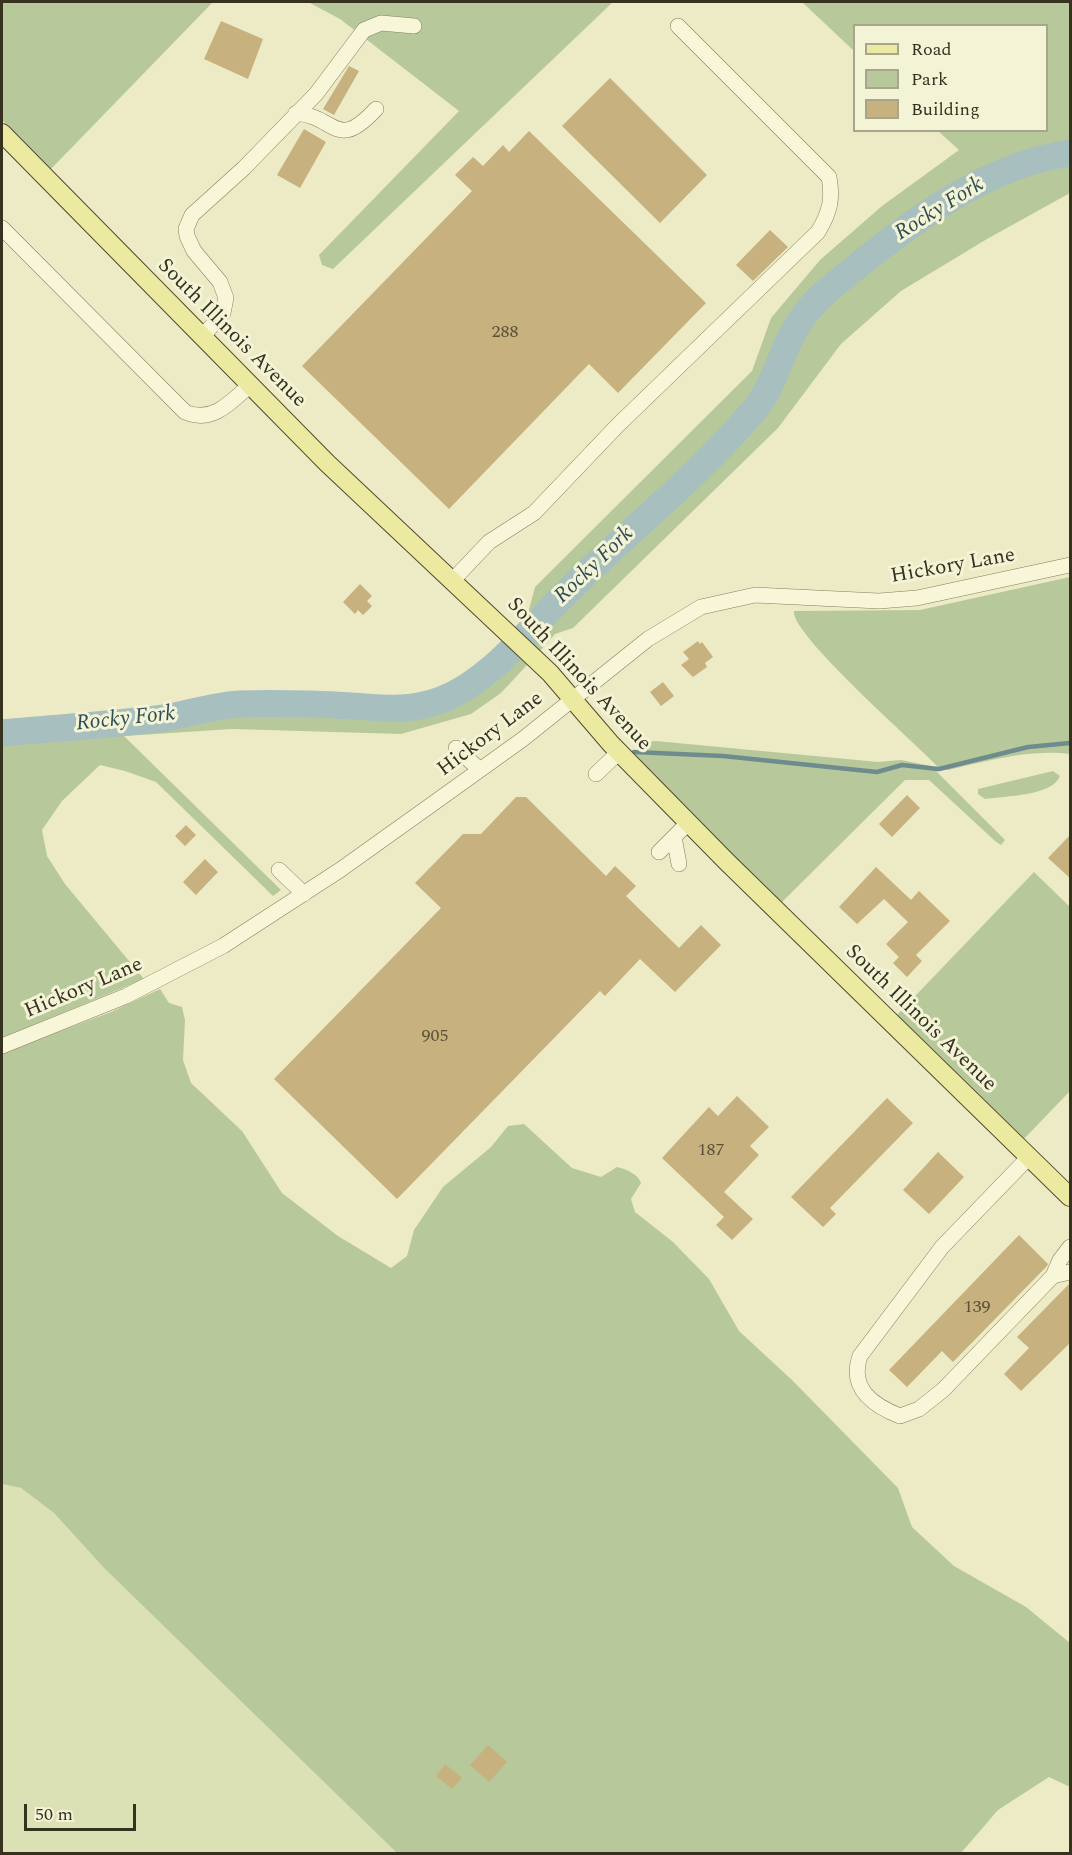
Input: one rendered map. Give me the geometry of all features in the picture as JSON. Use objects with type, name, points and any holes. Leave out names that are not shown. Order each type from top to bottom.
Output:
[{"type":"main road","name":"South Illinois Avenue","points":[[2,133],[327,463],[544,667],[619,752],[688,823],[1070,1194]]},
{"type":"street","points":[[202,337],[223,313],[226,298],[220,282],[194,251],[187,236],[188,222],[316,94],[364,30],[381,22],[414,26]]},
{"type":"street","points":[[452,581],[489,542],[534,513],[618,426],[818,232],[828,215],[832,196],[829,177],[678,26]]},
{"type":"street","points":[[296,113],[312,116],[334,129],[347,131],[356,128],[376,109]]},
{"type":"street","points":[[2,228],[184,412],[205,417],[216,412],[250,385]]},
{"type":"street","name":"Hickory Lane","points":[[2,1046],[101,1008],[180,971],[304,894],[545,722],[669,624],[701,607],[755,595],[894,600],[949,593],[1071,565]]},
{"type":"street","points":[[456,748],[480,770]]},
{"type":"street","points":[[596,774],[619,752]]},
{"type":"street","points":[[659,852],[688,823]]},
{"type":"street","points":[[674,837],[679,864]]},
{"type":"street","points":[[279,870],[304,894]]},
{"type":"street","points":[[1029,1156],[942,1247],[860,1356],[856,1370],[857,1384],[883,1409],[900,1416],[919,1409],[943,1390],[1053,1276],[1071,1246]]},
{"type":"street","points":[[1053,1276],[1071,1272]]},
{"type":"green space","points":[[2,2],[213,2],[50,170],[2,120]]},
{"type":"green space","points":[[308,2],[613,2],[333,269],[322,265],[319,255],[459,111],[340,19]]},
{"type":"green space","points":[[802,2],[1070,2],[1070,193],[987,239],[901,291],[841,344],[778,428],[573,628],[555,634],[540,651],[516,627],[527,617],[535,587],[752,371],[771,318],[820,260],[882,206],[959,150],[939,132],[1048,132],[1048,24],[853,24],[853,50]]},
{"type":"green space","points":[[1070,577],[1070,754],[1024,754],[948,770],[940,769],[857,690],[812,642],[798,623],[794,611],[920,610]]},
{"type":"green space","points":[[510,648],[527,665],[501,693],[471,714],[401,734],[232,729],[124,736],[281,890],[273,896],[156,782],[100,765],[62,801],[42,830],[47,856],[65,884],[144,979],[2,1038],[2,733],[165,718],[237,704],[354,706],[383,710],[409,708],[441,700],[473,682]]},
{"type":"green space","points":[[656,741],[878,762],[901,760],[931,766],[1005,840],[1001,845],[995,841],[929,780],[905,780],[781,903],[633,756],[638,751],[639,743]]},
{"type":"green space","points":[[1053,771],[1060,776],[1056,783],[1048,788],[1016,796],[985,799],[978,794],[978,789]]},
{"type":"green space","points":[[1034,872],[1070,907],[1070,1091],[1023,1140],[896,1016]]},
{"type":"green space","points":[[160,989],[169,1003],[182,1007],[185,1020],[183,1060],[191,1083],[242,1131],[282,1193],[338,1236],[391,1268],[407,1256],[414,1230],[443,1187],[491,1147],[508,1126],[524,1124],[572,1168],[601,1177],[617,1167],[634,1175],[641,1183],[631,1199],[635,1212],[673,1242],[709,1279],[739,1331],[792,1380],[898,1488],[912,1527],[954,1566],[1026,1607],[1070,1643],[1070,1787],[1049,1777],[998,1810],[961,1853],[397,1853],[104,1568],[54,1513],[21,1488],[2,1484],[2,1053],[111,1012]]},
{"type":"green space","points":[[2,1484],[21,1488],[54,1513],[104,1568],[397,1853],[2,1853]]},
{"type":"building","points":[[221,21],[263,39],[248,79],[204,59]]},
{"type":"building","points":[[349,66],[359,71],[334,115],[323,109]]},
{"type":"building","points":[[610,78],[707,175],[660,223],[562,126]]},
{"type":"building","points":[[304,129],[326,142],[300,188],[277,175]]},
{"type":"building","points":[[529,131],[706,303],[618,393],[589,364],[449,509],[302,366],[472,191],[455,175],[473,157],[483,166],[503,145],[509,152]]},
{"type":"building","points":[[770,230],[788,247],[753,281],[736,265]]},
{"type":"building","points":[[360,584],[372,596],[367,601],[372,606],[363,615],[358,610],[355,614],[343,602]]},
{"type":"building","points":[[698,641],[700,644],[702,642],[713,657],[705,663],[707,667],[693,677],[681,665],[689,659],[683,652]]},
{"type":"building","points":[[663,682],[674,696],[661,706],[650,692]]},
{"type":"building","points":[[907,795],[920,808],[892,837],[879,824]]},
{"type":"building","points":[[516,797],[526,797],[606,876],[615,866],[636,886],[626,896],[679,948],[701,925],[721,945],[675,992],[640,959],[605,996],[600,991],[397,1199],[274,1079],[441,908],[415,883],[463,834],[481,834]]},
{"type":"building","points":[[186,825],[196,835],[185,846],[175,836]]},
{"type":"building","points":[[1071,834],[1071,879],[1048,858]]},
{"type":"building","points":[[205,859],[218,872],[196,895],[183,882]]},
{"type":"building","points":[[876,867],[911,900],[919,891],[950,921],[916,955],[922,961],[907,977],[893,963],[899,957],[886,944],[908,922],[884,899],[857,924],[839,907]]},
{"type":"building","points":[[737,1096],[769,1127],[750,1146],[759,1155],[724,1192],[753,1219],[732,1240],[716,1225],[724,1217],[662,1158],[709,1107],[718,1116]]},
{"type":"building","points":[[887,1098],[913,1123],[830,1208],[836,1214],[823,1227],[791,1197]]},
{"type":"building","points":[[938,1152],[964,1177],[929,1214],[903,1190]]},
{"type":"building","points":[[1019,1235],[1048,1264],[1047,1266],[953,1362],[942,1351],[907,1387],[889,1370]]},
{"type":"building","points":[[1071,1282],[1071,1342],[1021,1391],[1004,1374],[1029,1348],[1017,1337]]},
{"type":"building","points":[[488,1745],[507,1762],[489,1782],[470,1765]]},
{"type":"building","points":[[445,1764],[462,1778],[452,1789],[436,1776]]},
{"type":"waterway","name":"Rocky Fork","points":[[2,733],[164,718],[240,704],[407,708],[429,704],[459,692],[476,681],[507,654],[564,595],[733,434],[763,398],[790,339],[815,302],[884,245],[958,194],[1012,168],[1070,153]]},
{"type":"waterway","points":[[939,769],[1028,747],[1070,743]]},
{"type":"waterway","points":[[634,752],[723,756],[877,772],[902,765],[938,769]]}]
